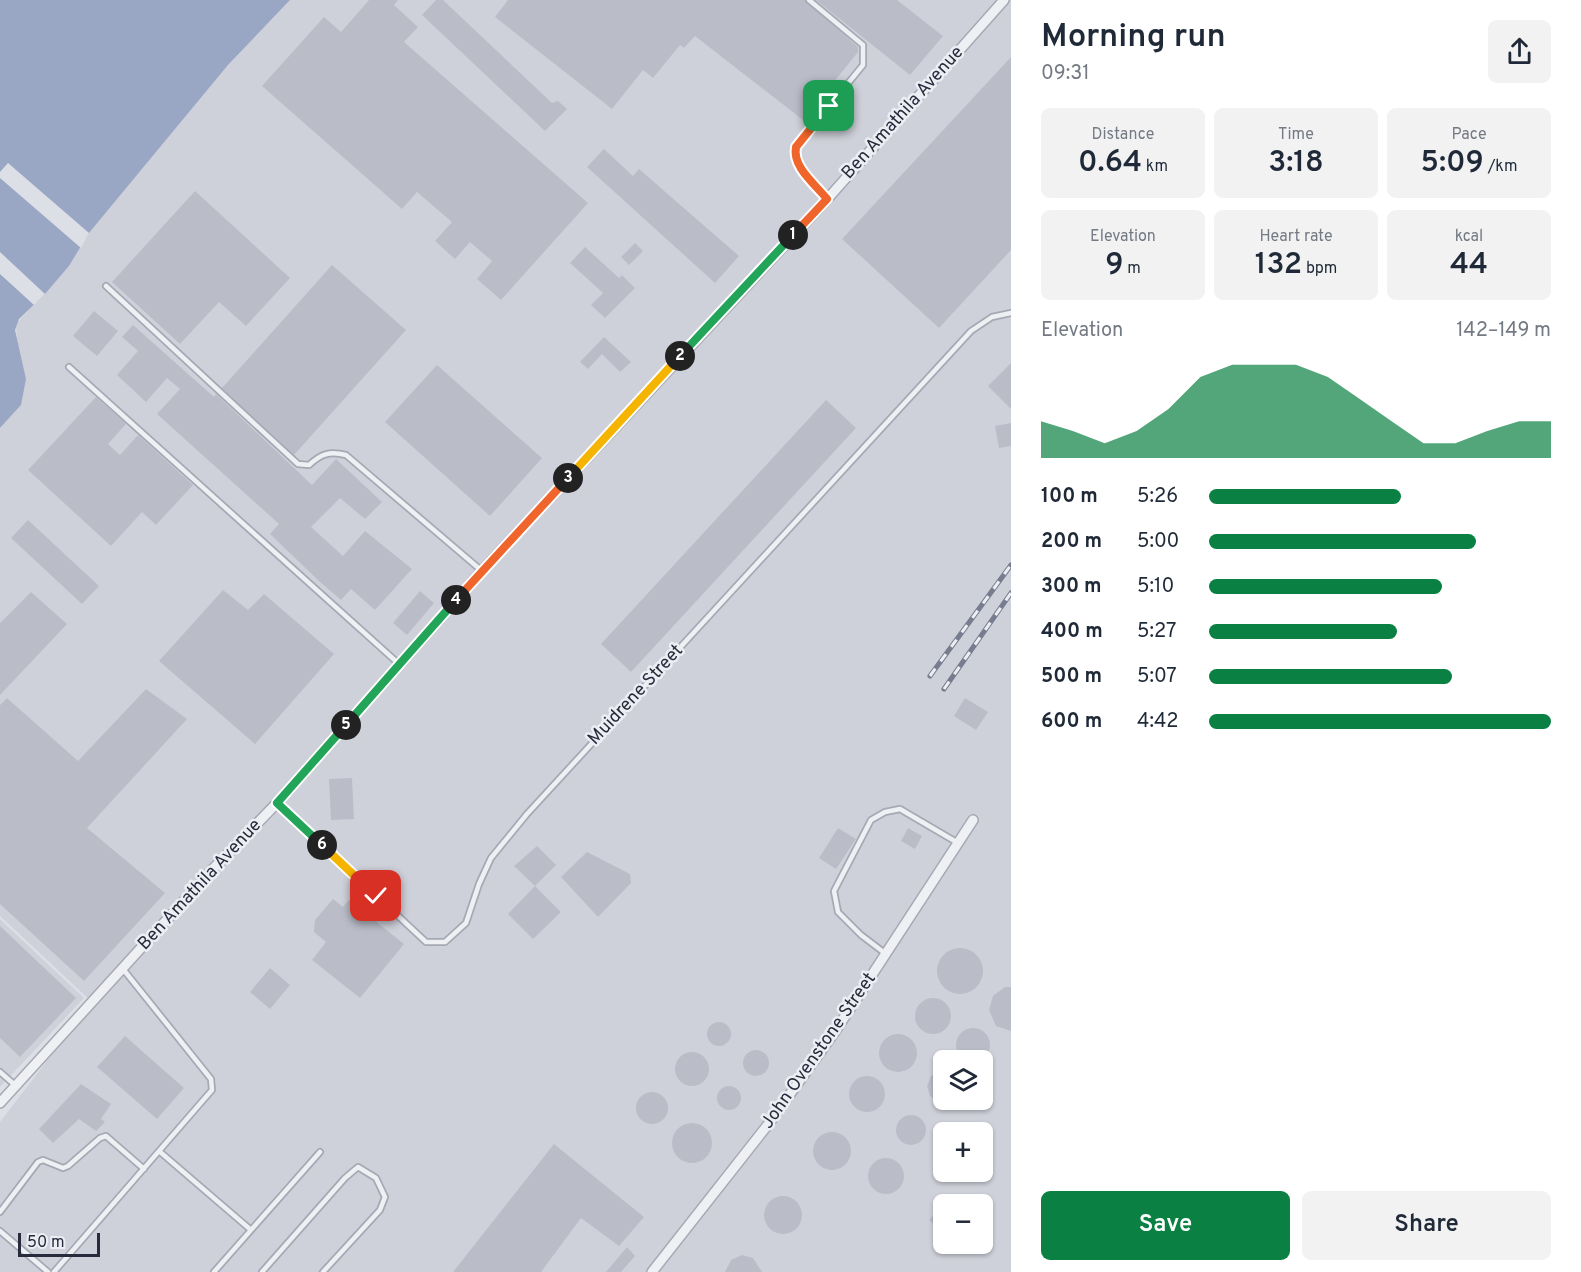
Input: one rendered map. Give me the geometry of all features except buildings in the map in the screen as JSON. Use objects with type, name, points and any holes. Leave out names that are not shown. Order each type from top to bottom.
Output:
[{"type":"street","name":"Ben Amathila Avenue","points":[[0,1103],[212,870],[277,803],[482,571],[827,199],[1004,0]]},
{"type":"street","name":"John Ovenstone Street","points":[[652,1272],[770,1122],[836,1030],[973,820]]},
{"type":"lane","points":[[809,0],[863,45],[865,56],[863,65],[796,147],[794,155],[797,163],[827,199]]},
{"type":"lane","points":[[106,286],[298,464],[309,465],[321,455],[333,452],[346,455],[482,571]]},
{"type":"lane","name":"Muidrene Street","points":[[277,803],[426,942],[445,942],[466,923],[479,884],[491,858],[527,814],[971,331],[992,317],[1011,313]]},
{"type":"lane","points":[[69,367],[399,664]]},
{"type":"lane","points":[[886,954],[861,936],[838,912],[834,891],[871,820],[900,809],[958,843]]},
{"type":"lane","points":[[54,1272],[212,1090],[213,1084],[123,969]]},
{"type":"lane","points":[[0,1072],[15,1086]]},
{"type":"lane","points":[[0,1212],[38,1162],[43,1160],[63,1168],[99,1138],[106,1136],[144,1169]]},
{"type":"lane","points":[[159,1151],[251,1230]]},
{"type":"lane","points":[[214,1272],[320,1152]]},
{"type":"lane","points":[[261,1272],[345,1178],[358,1167],[376,1178],[385,1197],[380,1210],[323,1272]]},
{"type":"lane","points":[[0,1231],[48,1272]]},
{"type":"shaded area","points":[[290,0],[1011,0],[1011,1272],[0,1272],[0,1122],[92,1002],[0,916],[0,428],[21,405],[16,324],[69,266],[89,233],[228,65]]},
{"type":"shaded area","points":[[0,919],[84,998],[0,1087]]},
{"type":"water","points":[[0,0],[290,0],[228,65],[89,233],[69,266],[19,319],[15,330],[26,379],[21,405],[0,428]]},
{"type":"pier","points":[[8,163],[89,233],[81,248],[0,178],[0,172]]},
{"type":"pier","points":[[0,252],[45,294],[34,305],[0,274]]},
{"type":"railway","points":[[930,676],[1011,565]]},
{"type":"railway","points":[[944,689],[1011,593]]},
{"type":"route","points":[[376,896],[277,803],[482,571],[827,199],[797,163],[794,155],[796,147],[829,106]]}]
